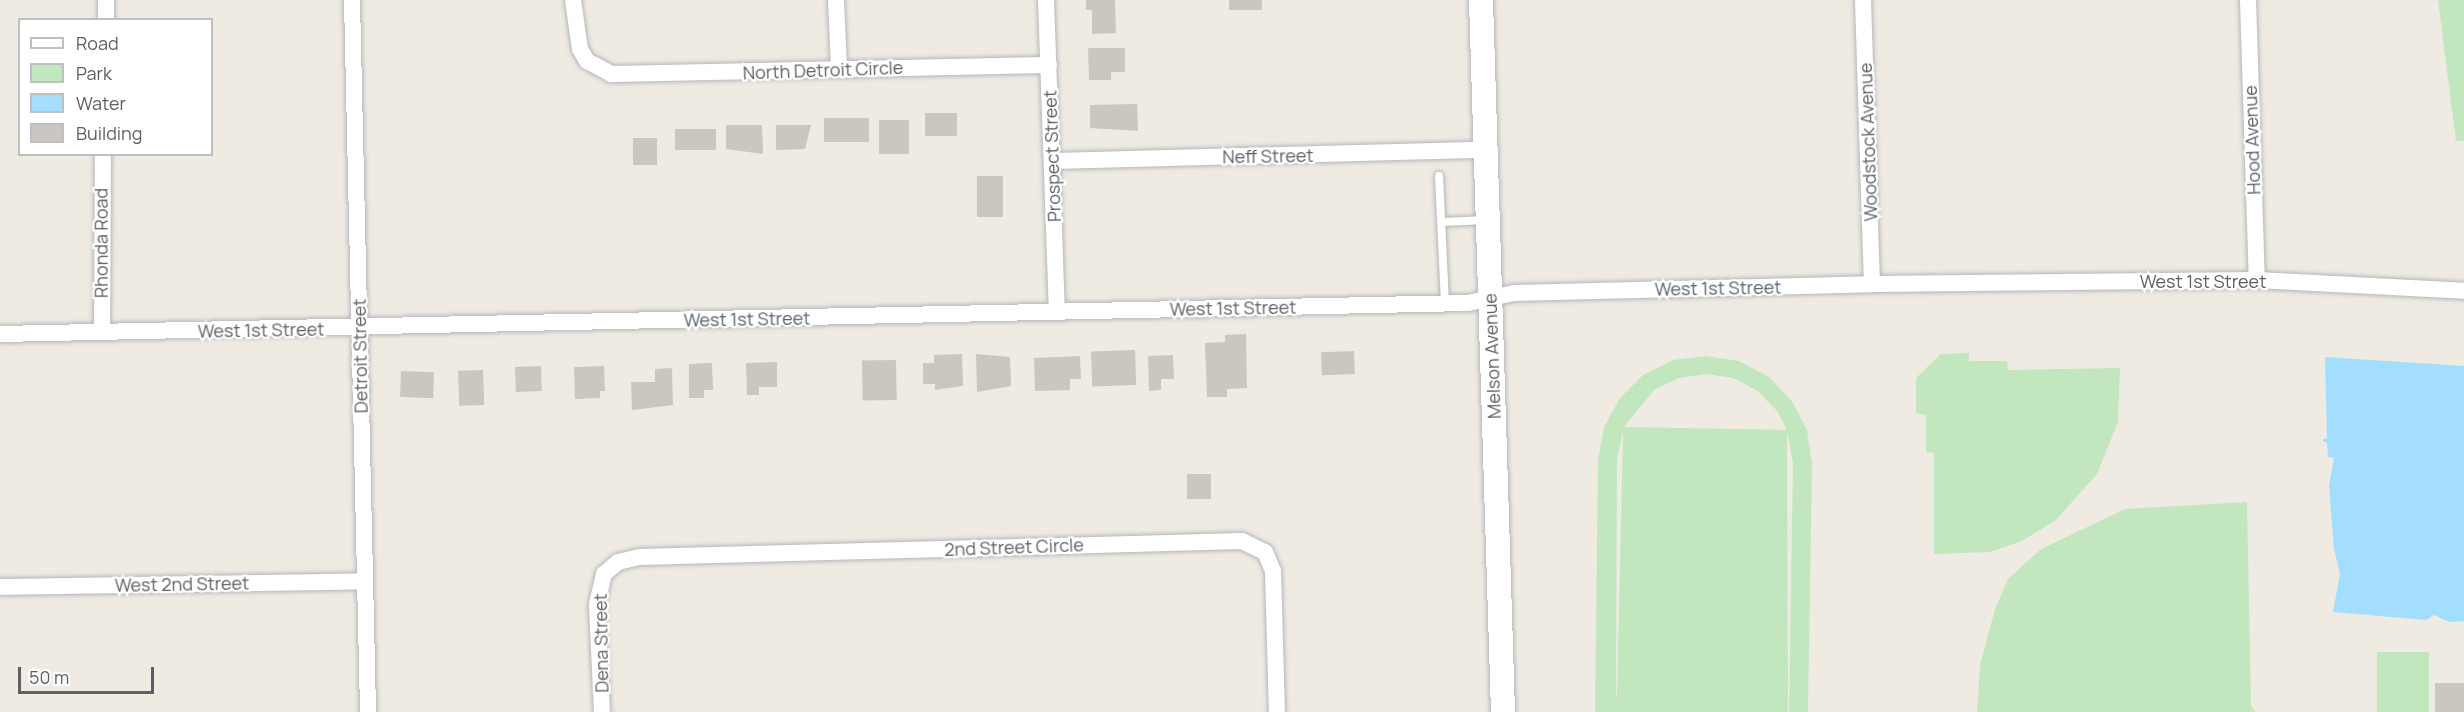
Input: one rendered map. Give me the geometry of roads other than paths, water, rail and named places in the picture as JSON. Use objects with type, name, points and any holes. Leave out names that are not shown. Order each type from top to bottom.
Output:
[{"type":"street","points":[[106,0],[106,18]]},
{"type":"street","name":"Detroit Street","points":[[352,0],[368,712]]},
{"type":"street","name":"North Detroit Circle","points":[[573,0],[575,36],[587,61],[597,69],[627,76],[839,68],[1049,65]]},
{"type":"street","points":[[836,0],[839,68]]},
{"type":"street","name":"Prospect Street","points":[[1046,0],[1057,312]]},
{"type":"street","name":"Melson Avenue","points":[[1481,0],[1503,712]]},
{"type":"street","name":"Woodstock Avenue","points":[[1863,0],[1872,284]]},
{"type":"street","name":"Hood Avenue","points":[[2248,0],[2256,280]]},
{"type":"street","name":"Neff Street","points":[[1052,161],[1484,150]]},
{"type":"street","name":"Rhonda Road","points":[[102,156],[102,332]]},
{"type":"street","name":"West 1st Street","points":[[0,334],[359,329],[1445,303],[1514,293],[1872,284],[2256,280],[2464,291]]},
{"type":"street","name":"2nd Street Circle","points":[[604,574],[618,562],[639,557],[1242,541],[1264,552],[1273,571],[1277,712]]},
{"type":"street","name":"Dena Street","points":[[602,712],[597,603],[604,574]]},
{"type":"street","name":"West 2nd Street","points":[[0,586],[365,581]]},
{"type":"lane","points":[[1439,176],[1443,222],[1445,303]]},
{"type":"lane","points":[[1443,222],[1486,220]]},
{"type":"water","points":[[2325,357],[2464,366],[2464,621],[2449,622],[2434,615],[2426,620],[2333,612],[2340,574],[2334,549],[2329,485],[2334,458],[2328,457],[2327,443],[2322,440],[2327,438]]}]
